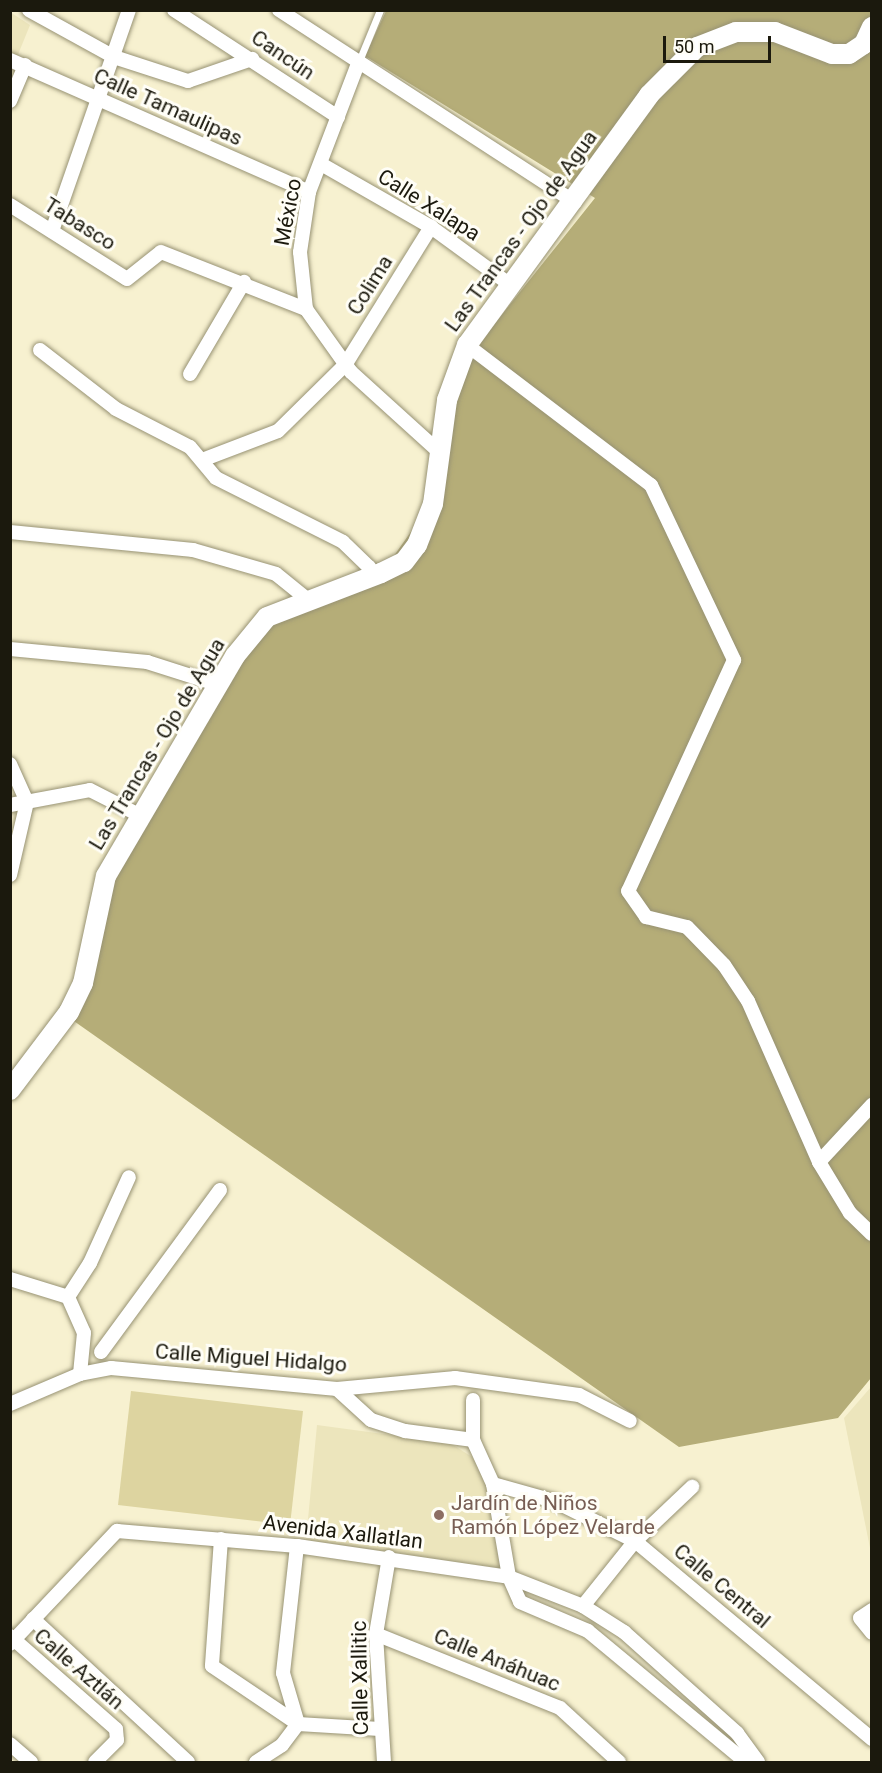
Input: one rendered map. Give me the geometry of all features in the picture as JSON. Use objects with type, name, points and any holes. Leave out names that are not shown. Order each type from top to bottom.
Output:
[{"type":"street","points":[[30,10],[114,57],[188,81],[252,59]]},
{"type":"street","points":[[52,231],[95,98],[114,57],[129,10]]},
{"type":"street","name":"Cancún","points":[[174,10],[338,117]]},
{"type":"street","points":[[279,10],[574,202]]},
{"type":"street","points":[[870,10],[872,26]]},
{"type":"street","name":"Las Trancas - Ojo de Agua","points":[[10,1090],[69,1012],[82,983],[106,876],[216,684],[267,617],[306,598],[370,577],[404,561],[417,545],[433,504],[438,451],[447,400],[467,345],[574,202],[649,95],[697,47],[736,32],[775,32],[832,54],[849,54],[864,44],[872,26]]},
{"type":"street","name":"Calle Tamaulipas","points":[[10,60],[309,192]]},
{"type":"street","name":"México","points":[[359,61],[309,192],[300,252],[306,309],[345,365],[438,451]]},
{"type":"street","points":[[10,101],[25,65]]},
{"type":"street","name":"Calle Xalapa","points":[[321,164],[431,227],[512,286]]},
{"type":"street","name":"Tabasco","points":[[10,206],[127,279],[161,252],[244,282]]},
{"type":"street","name":"Colima","points":[[202,460],[278,431],[345,365],[431,227]]},
{"type":"street","points":[[190,374],[244,282],[306,309]]},
{"type":"street","points":[[467,345],[651,485],[734,660],[628,891],[645,917],[687,927],[724,965],[748,1001],[819,1162],[849,1212],[872,1234]]},
{"type":"street","points":[[40,350],[116,409],[177,438],[202,460],[216,478],[343,542],[369,567],[370,577]]},
{"type":"street","points":[[10,532],[193,550],[276,574],[306,598]]},
{"type":"street","points":[[10,649],[147,662],[216,684]]},
{"type":"street","points":[[10,764],[27,802],[10,875]]},
{"type":"street","points":[[10,805],[90,790],[141,816]]},
{"type":"street","points":[[819,1162],[872,1105]]},
{"type":"street","points":[[68,1297],[90,1263],[129,1177]]},
{"type":"street","points":[[101,1352],[220,1190]]},
{"type":"street","points":[[10,1280],[68,1297],[84,1333],[101,1352],[111,1368]]},
{"type":"street","points":[[80,1374],[84,1333]]},
{"type":"street","name":"Calle Miguel Hidalgo","points":[[10,1404],[80,1374],[111,1368],[337,1389],[455,1378],[579,1395],[630,1421]]},
{"type":"street","points":[[337,1389],[371,1420],[405,1431],[473,1440]]},
{"type":"street","points":[[473,1400],[473,1440],[493,1484],[509,1577],[520,1602],[588,1631],[746,1762]]},
{"type":"street","name":"Calle Central","points":[[493,1484],[554,1501],[635,1541],[872,1739]]},
{"type":"street","points":[[583,1606],[635,1541],[692,1487]]},
{"type":"street","name":"Avenida Xallatlan","points":[[33,1619],[117,1531],[297,1546],[389,1557],[509,1577],[583,1606],[603,1619],[737,1733],[758,1762]]},
{"type":"street","points":[[221,1539],[212,1666],[298,1724],[380,1729]]},
{"type":"street","points":[[297,1546],[283,1673],[298,1724]]},
{"type":"street","name":"Calle Xallitic","points":[[384,1762],[380,1729],[376,1634],[389,1557]]},
{"type":"street","points":[[872,1610],[860,1618],[872,1633]]},
{"type":"street","points":[[12,1640],[33,1619],[188,1762]]},
{"type":"street","points":[[588,1631],[603,1619]]},
{"type":"street","name":"Calle Anáhuac","points":[[376,1634],[560,1708],[619,1762]]},
{"type":"street","name":"Calle Aztlán","points":[[12,1640],[119,1734],[95,1762]]},
{"type":"street","points":[[256,1762],[282,1745],[298,1724]]},
{"type":"street","points":[[10,1744],[31,1762]]},
{"type":"lane","name":"México","points":[[359,61],[380,10]]},
{"type":"shaded area","points":[[386,11],[871,11],[871,1378],[838,1418],[679,1447],[71,1019],[108,860],[262,624],[384,570],[427,509],[468,357],[595,198],[365,56]]},
{"type":"shaded area","points":[[10,12],[30,25],[17,57],[11,54]]},
{"type":"shaded area","points":[[871,1387],[871,1553],[844,1418]]},
{"type":"shaded area","points":[[131,1391],[303,1411],[290,1525],[118,1505]]},
{"type":"shaded area","points":[[317,1425],[450,1443],[472,1457],[486,1480],[500,1568],[306,1540]]},
{"type":"place","name":"Jardín de Niños Ramón López Velarde","points":[[439,1515]]}]
